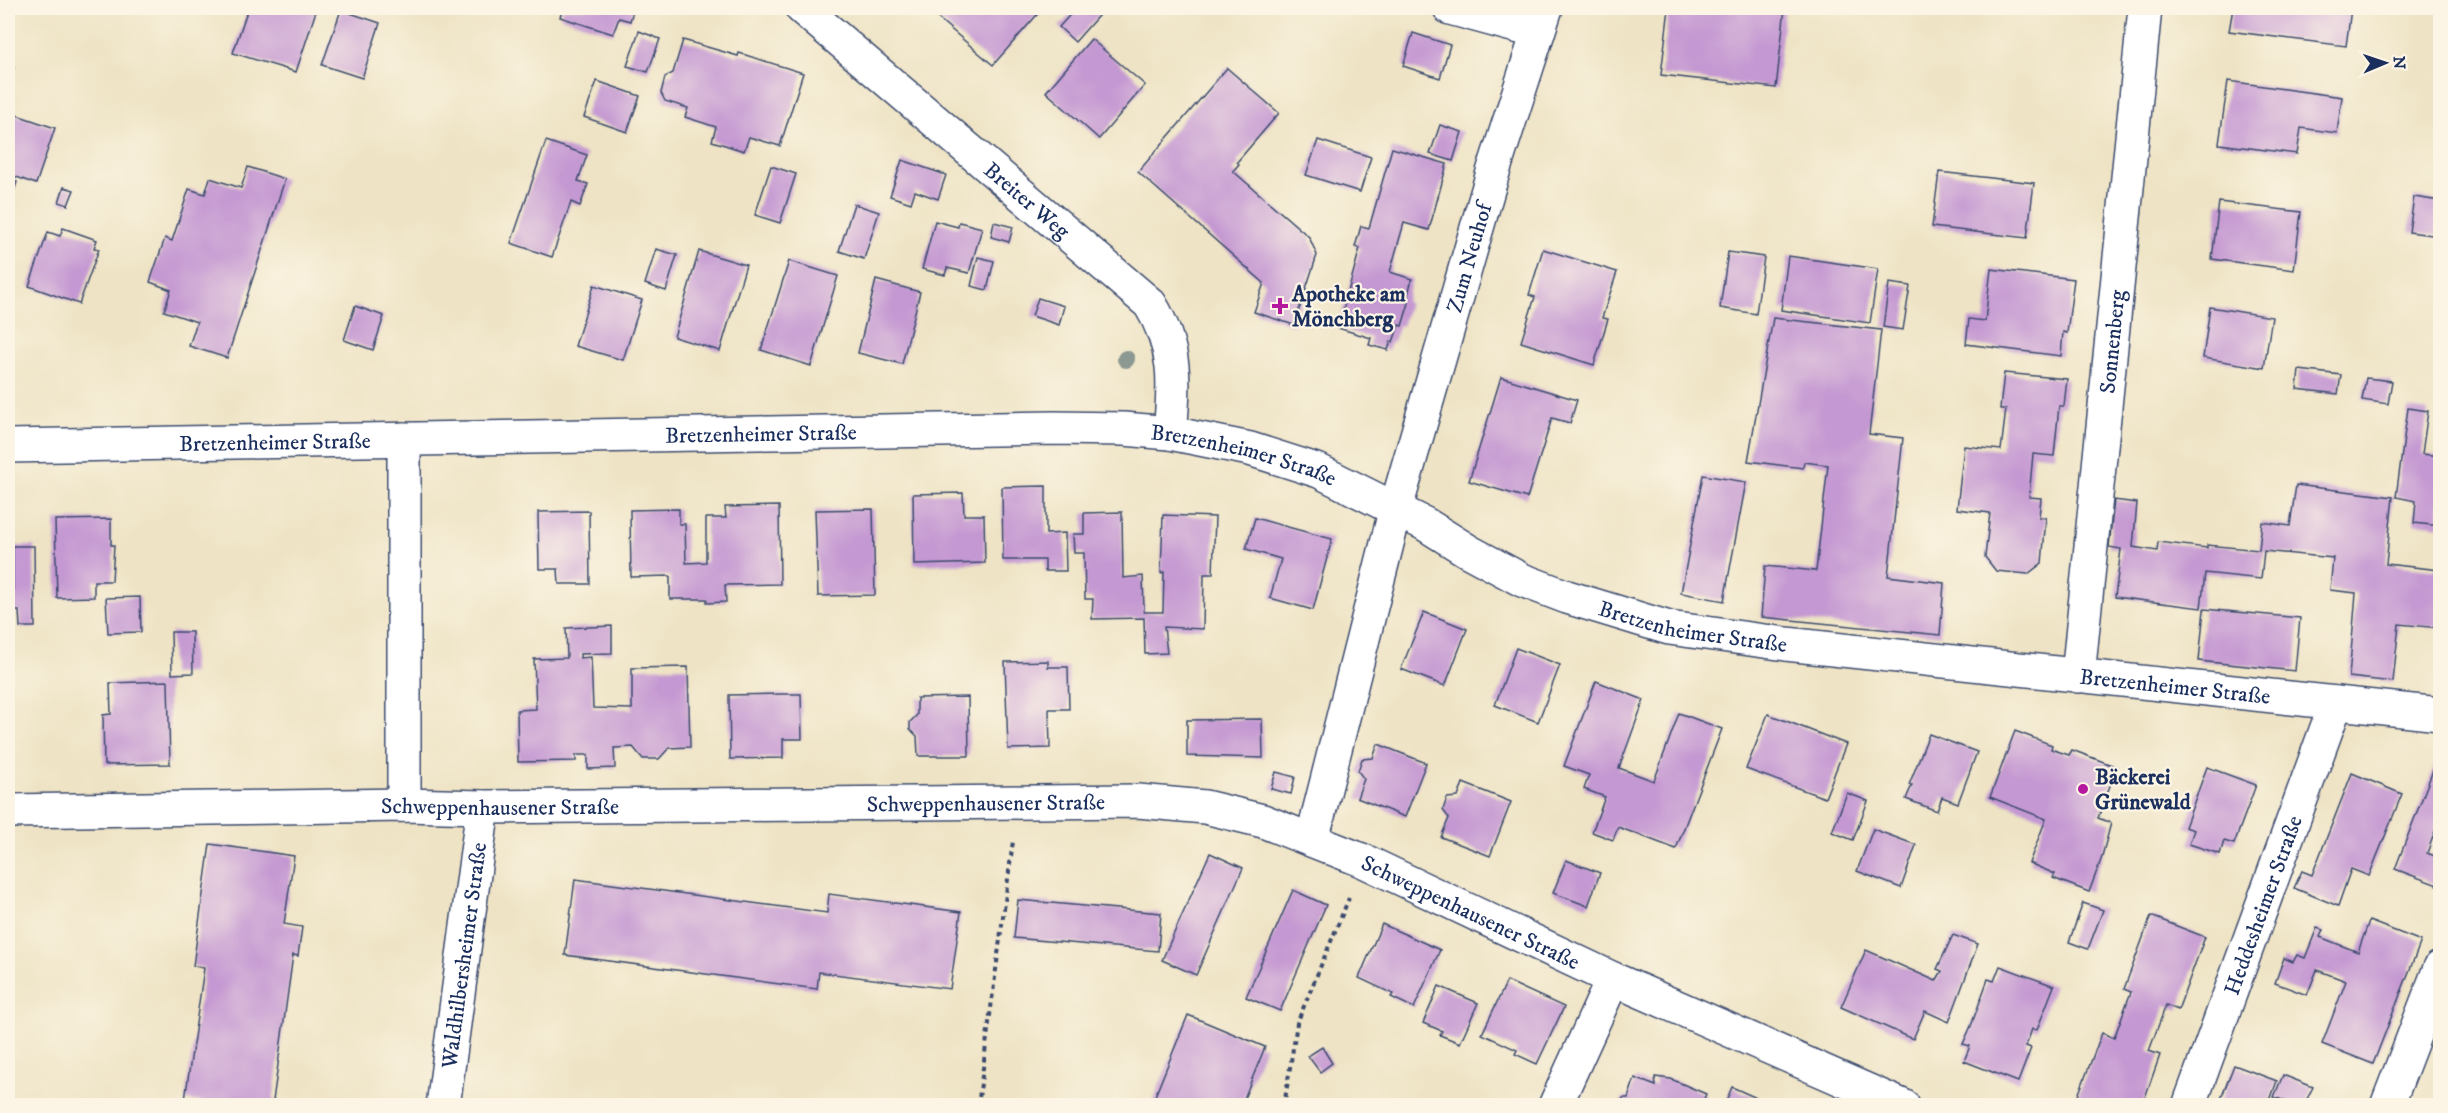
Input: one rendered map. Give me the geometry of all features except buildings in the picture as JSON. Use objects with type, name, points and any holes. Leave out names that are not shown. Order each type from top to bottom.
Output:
[{"type":"street","name":"Breiter Weg","points":[[802,8],[1150,304],[1164,326],[1171,353],[1174,384],[1170,433]]},
{"type":"street","points":[[1450,8],[1542,20]]},
{"type":"street","name":"Sonnenberg","points":[[2078,676],[2145,8]]},
{"type":"street","name":"Zum Neuhof","points":[[1312,840],[1396,508],[1494,169],[1542,20]]},
{"type":"street","name":"Bretzenheimer Straße","points":[[8,446],[1054,428],[1124,429],[1170,433],[1250,449],[1319,471],[1396,508],[1522,580],[1567,597],[1669,628],[1786,644],[2440,714]]},
{"type":"street","points":[[404,439],[404,805]]},
{"type":"street","name":"Heddesheimer Straße","points":[[2189,1106],[2336,703]]},
{"type":"street","name":"Schweppenhausener Straße","points":[[8,811],[404,805],[483,807],[1138,801],[1205,807],[1263,821],[1364,861],[1613,979],[1904,1106]]},
{"type":"street","name":"Waldhilbersheimer Straße","points":[[443,1106],[483,807]]},
{"type":"street","points":[[2387,1106],[2440,968]]},
{"type":"street","points":[[1555,1106],[1613,979]]},
{"type":"path","points":[[978,1106],[1018,802]]},
{"type":"path","points":[[1284,1106],[1297,1023],[1364,861]]},
{"type":"place","name":"Apotheke am Mönchberg","points":[[1280,306]]},
{"type":"place","name":"Bäckerei Grünewald","points":[[2083,789]]}]
